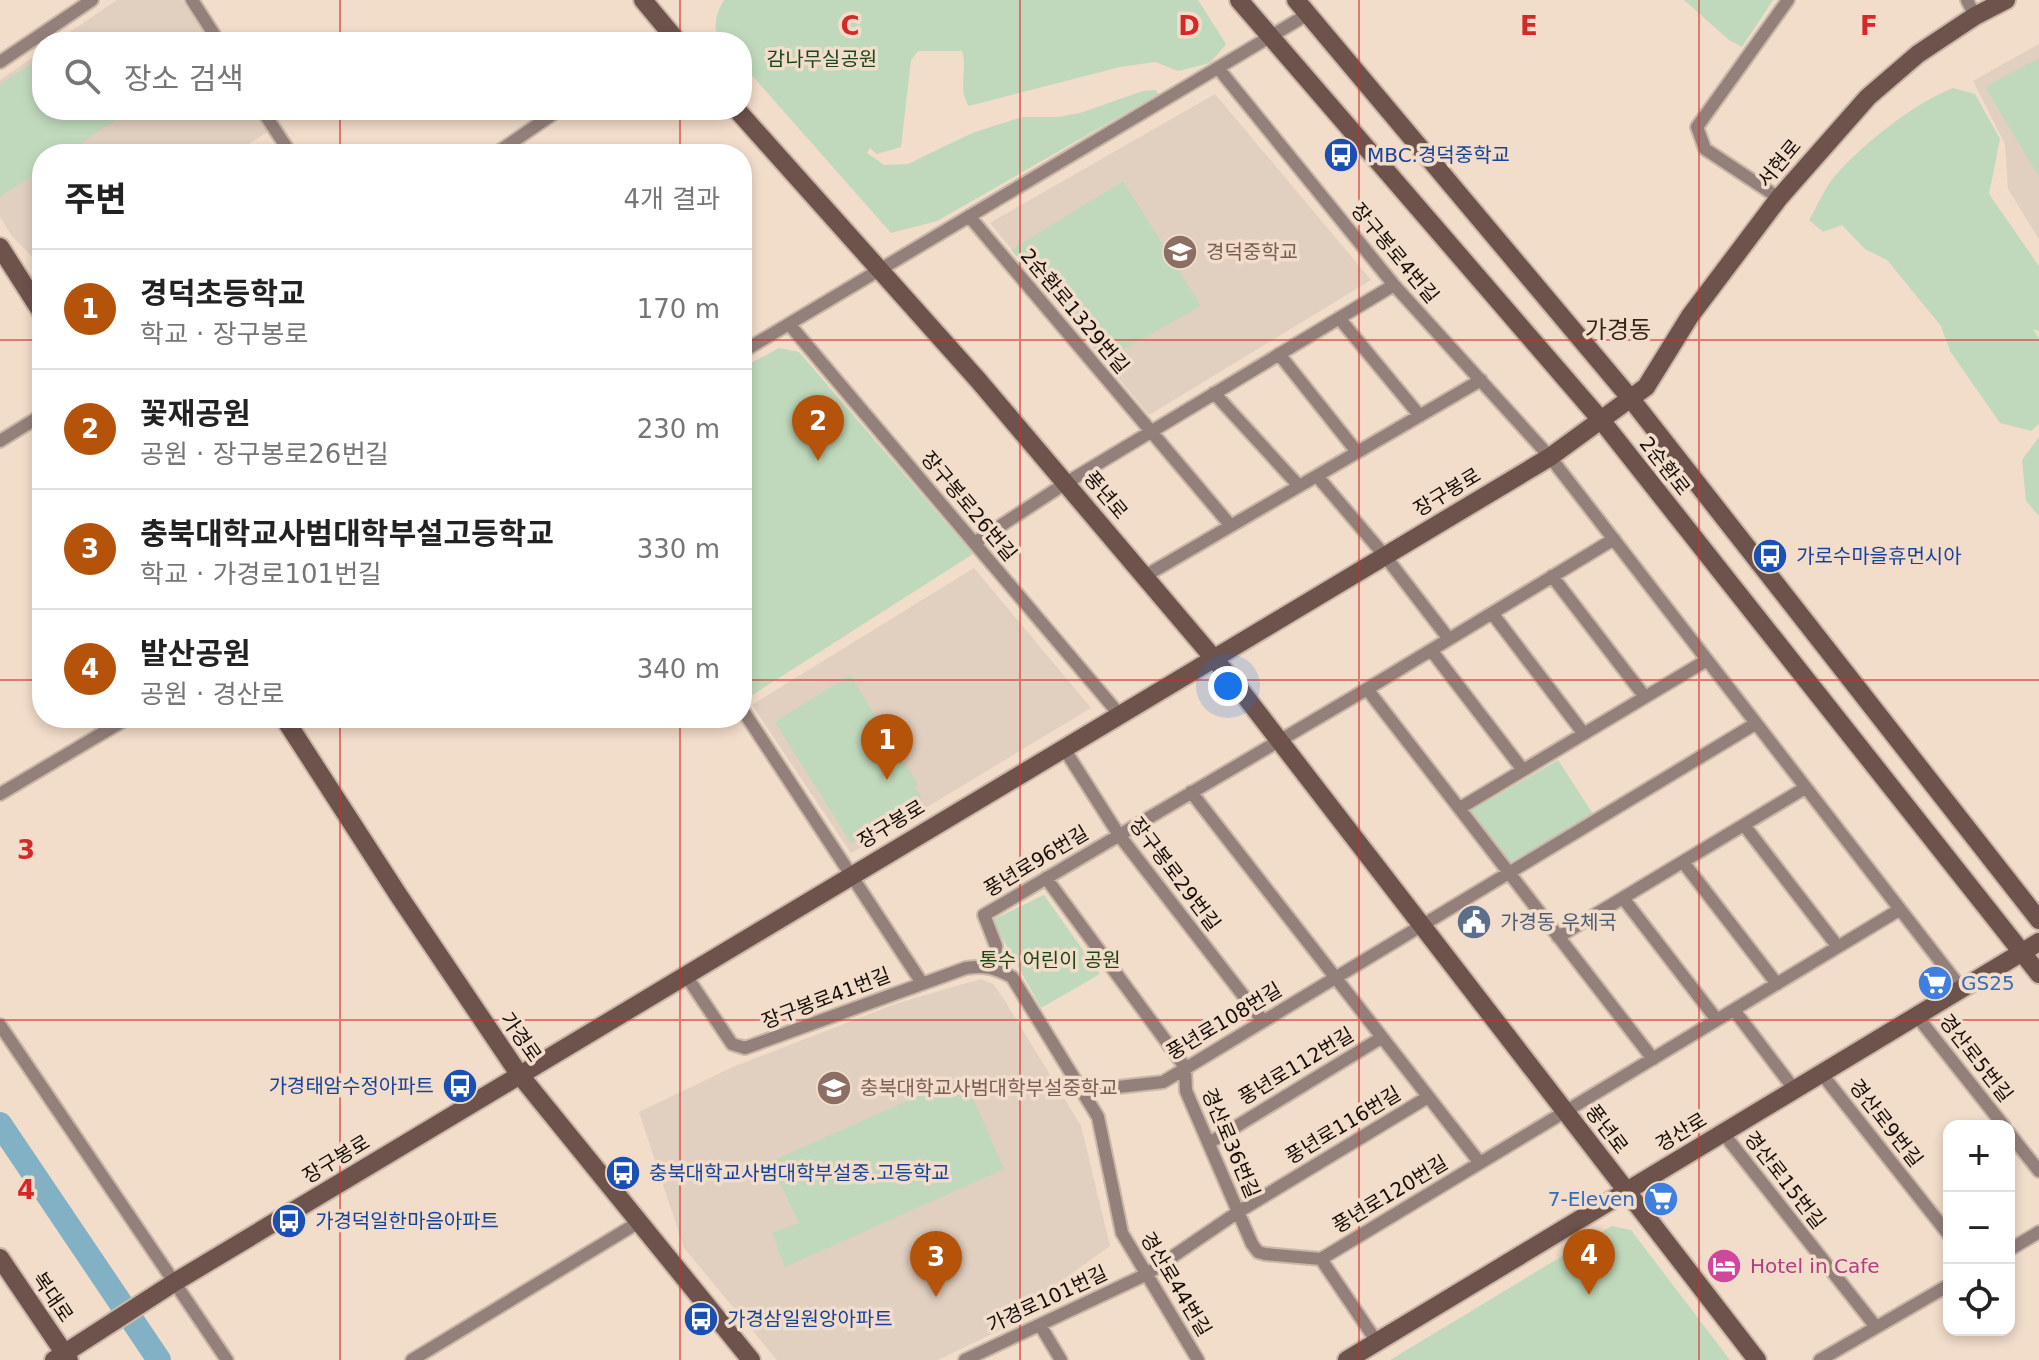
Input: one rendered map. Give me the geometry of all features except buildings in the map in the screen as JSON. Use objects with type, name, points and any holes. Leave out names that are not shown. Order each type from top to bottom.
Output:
[{"type":"street","points":[[45,32],[92,0]]},
{"type":"street","points":[[192,0],[213,32]]},
{"type":"street","points":[[643,0],[670,32]]},
{"type":"street","name":"2순환로","points":[[1239,0],[1601,420],[2039,974]]},
{"type":"street","name":"2순환로","points":[[1296,0],[1631,399],[2039,920]]},
{"type":"street","points":[[1779,198],[1705,149],[1697,127],[1788,0]]},
{"type":"street","name":"서현로","points":[[1631,399],[1646,387],[1690,316],[1779,198],[1868,97],[1971,8],[2006,0]]},
{"type":"street","points":[[752,346],[1308,14]]},
{"type":"street","points":[[0,62],[32,40]]},
{"type":"street","name":"장구봉로4번길","points":[[1218,68],[1394,285],[1550,457],[1961,988]]},
{"type":"street","points":[[269,120],[284,144]]},
{"type":"street","points":[[510,144],[544,120]]},
{"type":"street","name":"풍년로","points":[[746,120],[881,269],[1214,658],[1757,1360]]},
{"type":"street","name":"2순환로1329번길","points":[[969,216],[1231,526]]},
{"type":"street","points":[[0,247],[32,297]]},
{"type":"street","points":[[974,543],[1150,431],[1394,285]]},
{"type":"street","points":[[1339,318],[1420,416]]},
{"type":"street","name":"장구봉로26번길","points":[[789,324],[1119,714]]},
{"type":"street","points":[[1279,354],[1357,452]]},
{"type":"street","points":[[1145,576],[1481,380]]},
{"type":"street","points":[[1214,393],[1299,486]]},
{"type":"street","name":"장구봉로","points":[[62,1357],[85,1338],[173,1283],[1550,457],[1631,399]]},
{"type":"street","points":[[0,441],[32,421]]},
{"type":"street","points":[[1317,476],[1385,556],[1449,639]]},
{"type":"street","name":"풍년로96번길","points":[[994,967],[996,946],[984,915],[1614,539]]},
{"type":"street","points":[[1552,576],[1645,697]]},
{"type":"street","points":[[1492,613],[1584,734]]},
{"type":"street","points":[[1431,650],[1523,770]]},
{"type":"street","points":[[1460,808],[1707,660]]},
{"type":"street","points":[[1367,689],[1653,1059]]},
{"type":"street","name":"장구봉로41번길","points":[[752,724],[922,983]]},
{"type":"street","points":[[1422,925],[1755,724]]},
{"type":"street","points":[[0,794],[111,728]]},
{"type":"street","name":"가경로","points":[[290,728],[519,1074],[751,1360]]},
{"type":"street","name":"장구봉로29번길","points":[[1063,747],[1119,835],[1263,1021]]},
{"type":"street","points":[[1558,937],[1805,788]]},
{"type":"street","points":[[1191,792],[1381,1038]]},
{"type":"street","points":[[1744,825],[1838,947]]},
{"type":"street","points":[[1683,862],[1777,984]]},
{"type":"street","name":"경산로36번길","points":[[1046,878],[1185,1067],[1186,1091],[1258,1252],[1321,1259]]},
{"type":"street","points":[[1623,898],[1717,1020]]},
{"type":"street","name":"풍년로120번길","points":[[1321,1259],[1899,910]]},
{"type":"street","name":"풍년로108번길","points":[[1082,1091],[1163,1082],[1422,925]]},
{"type":"street","name":"경산로","points":[[1347,1360],[2039,942]]},
{"type":"street","points":[[994,967],[1012,977],[1082,1091]]},
{"type":"street","name":"장구봉로41번길","points":[[685,974],[732,1044],[745,1048],[966,968],[994,967]]},
{"type":"street","points":[[1734,1010],[1794,1089]]},
{"type":"street","name":"경산로5번길","points":[[1916,1015],[1999,1120]]},
{"type":"street","points":[[0,1025],[227,1360]]},
{"type":"street","name":"풍년로112번길","points":[[1209,1143],[1381,1038],[1428,1097]]},
{"type":"street","name":"경산로9번길","points":[[1821,1073],[1943,1227]]},
{"type":"street","name":"경산로44번길","points":[[1082,1091],[1098,1117],[1122,1233],[1198,1360]]},
{"type":"street","name":"풍년로120번길","points":[[1428,1097],[1480,1163]]},
{"type":"street","name":"풍년로116번길","points":[[1147,1274],[1238,1212],[1428,1097]]},
{"type":"street","name":"경산로15번길","points":[[1723,1133],[1876,1327]]},
{"type":"street","name":"경산로5번길","points":[[2015,1141],[2039,1171]]},
{"type":"street","points":[[412,1360],[639,1222]]},
{"type":"street","points":[[2015,1246],[2039,1232]]},
{"type":"street","name":"복대로","points":[[0,1258],[62,1357]]},
{"type":"street","points":[[1321,1259],[1377,1342]]},
{"type":"street","name":"가경로101번길","points":[[965,1360],[1147,1274]]},
{"type":"street","points":[[1820,1360],[1943,1288]]},
{"type":"street","points":[[1040,1325],[1061,1360]]},
{"type":"shaded area","points":[[117,0],[183,0],[204,32],[70,32]]},
{"type":"shaded area","points":[[2039,44],[2039,239],[2008,189],[2005,144],[1973,81]]},
{"type":"shaded area","points":[[32,58],[32,120],[262,120],[269,131],[249,144],[32,144],[32,257],[12,236],[0,217],[0,80]]},
{"type":"shaded area","name":"경덕중학교","points":[[1215,94],[1371,280],[1149,415],[990,223]]},
{"type":"shaded area","points":[[974,568],[1091,708],[851,853],[752,705]]},
{"type":"shaded area","points":[[981,979],[993,984],[1005,1001],[1081,1126],[1110,1246],[1057,1284],[1056,1303],[938,1360],[777,1360],[684,1248],[639,1112],[733,1067],[898,1003]]},
{"type":"green space","name":"감나무실공원","points":[[724,0],[1198,0],[1226,44],[1210,63],[1178,71],[1155,62],[1120,67],[969,106],[963,86],[962,51],[918,51],[911,60],[901,147],[877,154],[870,148],[867,153],[884,165],[908,164],[972,133],[1022,117],[1058,117],[1080,113],[1143,91],[1155,90],[1159,94],[937,221],[891,233],[752,75],[752,32],[717,32],[719,10]]},
{"type":"green space","points":[[1684,0],[1773,0],[1742,47],[1729,40]]},
{"type":"green space","points":[[2039,58],[2039,177],[1985,87]]},
{"type":"green space","points":[[32,63],[32,120],[116,120],[80,144],[32,144],[32,176],[0,197],[0,84]]},
{"type":"green space","points":[[1953,88],[1975,94],[2000,139],[1989,194],[2039,266],[2039,331],[2033,329],[2039,339],[2039,424],[2031,431],[2000,423],[1950,351],[1941,326],[1887,260],[1865,249],[1842,225],[1823,232],[1809,220],[1830,182],[1859,151],[1921,104]]},
{"type":"green space","points":[[1123,181],[1201,306],[1104,360],[1011,250]]},
{"type":"green space","points":[[779,348],[799,352],[973,554],[752,695],[752,363]]},
{"type":"green space","points":[[2039,437],[2039,516],[2026,501],[2022,460]]},
{"type":"green space","points":[[850,675],[918,784],[915,787],[922,799],[851,843],[775,722]]},
{"type":"green space","points":[[1558,760],[1593,814],[1509,863],[1470,811]]},
{"type":"green space","name":"통수 어린이 공원","points":[[1044,895],[1100,974],[1041,1008],[992,920]]},
{"type":"green space","points":[[963,1076],[1004,1169],[785,1267],[772,1233],[799,1223],[770,1162]]},
{"type":"green space","points":[[1612,1226],[1631,1230],[1730,1360],[1390,1360]]},
{"type":"waterway","points":[[0,1124],[159,1360]]},
{"type":"place","name":"MBC.경덕중학교","points":[[1341,155]]},
{"type":"place","name":"경덕중학교","points":[[1180,252]]},
{"type":"place","name":"꽃재공원","points":[[818,461]]},
{"type":"place","name":"가로수마을휴먼시아","points":[[1770,556]]},
{"type":"place","name":"경덕초등학교","points":[[887,780]]},
{"type":"place","name":"가경동 우체국","points":[[1474,922]]},
{"type":"place","name":"GS25","points":[[1935,983]]},
{"type":"place","name":"가경태암수정아파트","points":[[460,1086]]},
{"type":"place","name":"충북대학교사범대학부설중학교","points":[[834,1088]]},
{"type":"place","name":"충북대학교사범대학부설중.고등학교","points":[[623,1173]]},
{"type":"place","name":"7-Eleven","points":[[1661,1199]]},
{"type":"place","name":"가경덕일한마음아파트","points":[[289,1221]]},
{"type":"place","name":"Hotel in Cafe","points":[[1724,1266]]},
{"type":"place","name":"발산공원","points":[[1589,1295]]},
{"type":"place","name":"충북대학교사범대학부설고등학교","points":[[936,1297]]},
{"type":"place","name":"가경삼일원앙아파트","points":[[701,1319]]},
{"type":"district","name":"가경동","points":[[1618,330]]}]
